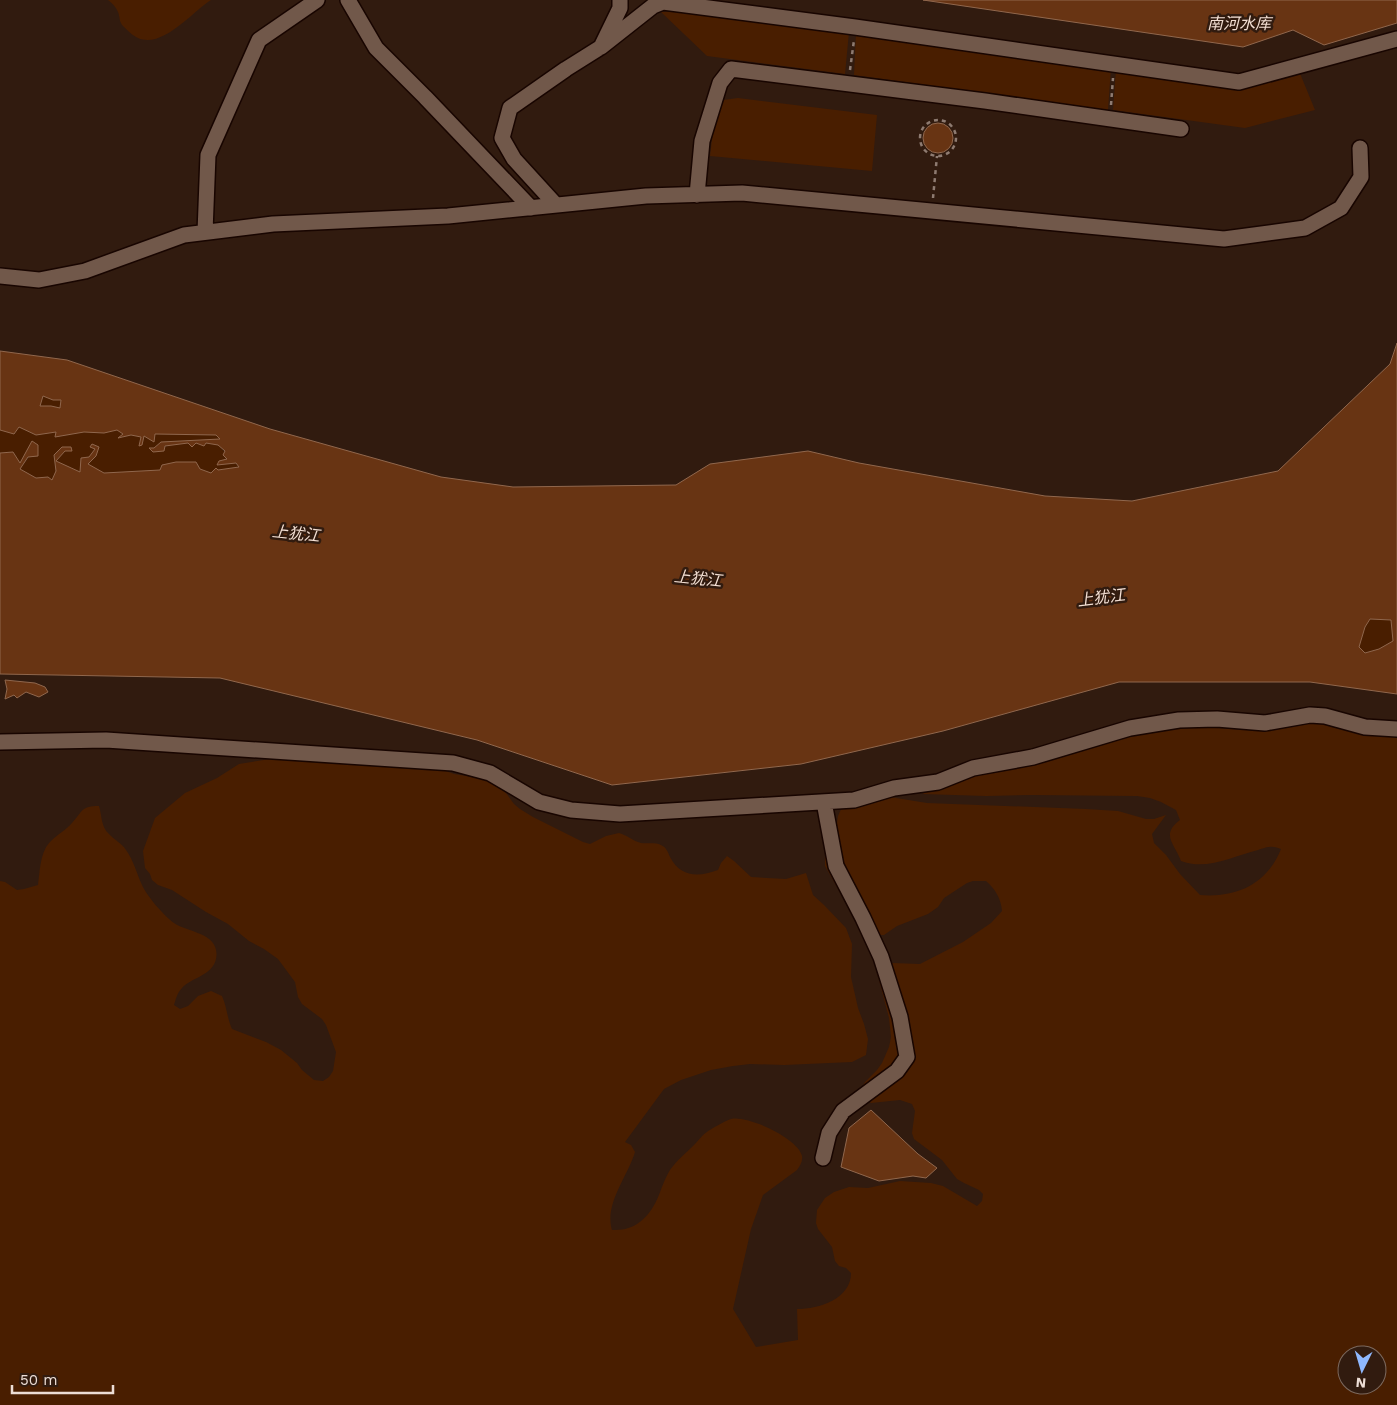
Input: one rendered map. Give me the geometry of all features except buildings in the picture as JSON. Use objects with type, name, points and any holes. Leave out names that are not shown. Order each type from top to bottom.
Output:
[{"type":"street","points":[[205,232],[208,155],[259,40],[317,0]]},
{"type":"street","points":[[348,0],[376,48],[531,208]]},
{"type":"street","points":[[601,47],[620,8],[620,0]]},
{"type":"street","points":[[556,205],[514,159],[502,138],[510,108],[601,47],[653,6],[663,2],[855,27],[1239,82],[1397,39]]},
{"type":"street","points":[[697,195],[702,141],[720,83],[731,69],[985,101],[1181,129]]},
{"type":"street","points":[[0,276],[39,280],[85,270],[184,235],[273,224],[448,216],[646,196],[742,193],[1224,239],[1305,228],[1341,208],[1361,177],[1360,148]]},
{"type":"street","points":[[0,742],[106,740],[453,763],[490,773],[539,802],[571,810],[620,814],[854,800],[894,788],[938,782],[973,768],[1033,757],[1130,728],[1180,720],[1217,719],[1266,724],[1310,715],[1325,716],[1364,727],[1397,729]]},
{"type":"street","points":[[823,1158],[829,1133],[843,1111],[897,1071],[907,1056],[900,1017],[880,957],[863,918],[836,866],[824,802]]},
{"type":"path","points":[[849,84],[855,27]]},
{"type":"path","points":[[1109,119],[1115,64]]},
{"type":"path","points":[[936,120],[948,122],[955,132],[956,138],[956,144],[953,149],[948,153],[937,156],[926,151],[922,146],[920,135],[926,125],[936,120]]},
{"type":"path","points":[[931,212],[937,156]]},
{"type":"shaded area","points":[[108,0],[211,0],[167,34],[148,40],[136,37],[123,26],[117,10]]},
{"type":"shaded area","points":[[683,11],[849,32],[845,74],[707,56],[661,12]]},
{"type":"shaded area","points":[[856,33],[1111,68],[1108,110],[854,75]]},
{"type":"shaded area","points":[[1116,69],[1247,86],[1299,71],[1315,110],[1245,128],[1113,110]]},
{"type":"shaded area","points":[[738,98],[877,115],[872,171],[710,156],[716,106],[723,100]]},
{"type":"shaded area","points":[[43,396],[62,400],[60,408],[40,406]]},
{"type":"shaded area","points":[[19,427],[36,435],[56,432],[56,437],[84,432],[104,433],[117,430],[123,434],[119,438],[131,435],[141,437],[139,445],[144,436],[155,434],[217,435],[220,440],[161,442],[154,448],[150,448],[153,452],[179,444],[189,443],[192,447],[196,443],[204,446],[205,443],[218,445],[240,468],[217,470],[211,473],[199,469],[104,473],[87,464],[99,448],[92,444],[95,449],[80,472],[56,461],[71,447],[54,455],[56,472],[52,480],[48,477],[36,478],[20,469],[38,445],[20,464],[13,452],[0,453],[0,430],[14,434]]},
{"type":"shaded area","points":[[1370,619],[1391,620],[1393,642],[1379,649],[1364,653],[1359,647],[1365,627]]},
{"type":"shaded area","points":[[1316,722],[1397,734],[1397,1405],[0,1405],[0,881],[17,890],[38,885],[41,861],[47,845],[70,825],[85,808],[99,806],[104,828],[122,845],[133,862],[144,889],[160,910],[174,923],[202,935],[214,944],[216,959],[214,965],[206,973],[182,988],[174,1005],[180,1009],[188,1006],[198,996],[211,991],[222,996],[232,1029],[281,1050],[314,1080],[323,1081],[333,1071],[336,1052],[326,1025],[322,1019],[302,1004],[298,997],[295,982],[278,959],[249,941],[228,924],[172,890],[158,885],[152,880],[145,868],[143,851],[155,818],[185,793],[217,778],[239,764],[270,759],[440,769],[454,774],[485,779],[501,786],[520,809],[583,842],[590,844],[606,836],[619,833],[641,843],[661,845],[666,848],[674,864],[679,869],[691,874],[704,874],[718,870],[727,856],[751,877],[786,879],[806,873],[813,895],[846,928],[852,944],[851,977],[868,1039],[866,1055],[852,1062],[733,1066],[711,1070],[681,1080],[664,1089],[625,1142],[631,1145],[635,1152],[611,1210],[612,1230],[625,1229],[637,1224],[654,1206],[666,1177],[676,1163],[705,1133],[731,1119],[759,1124],[782,1135],[791,1142],[802,1156],[802,1162],[797,1170],[763,1195],[751,1229],[733,1309],[756,1347],[798,1340],[797,1309],[815,1307],[832,1301],[846,1290],[850,1282],[851,1273],[846,1268],[839,1266],[835,1261],[832,1247],[818,1229],[816,1223],[817,1210],[825,1198],[834,1192],[849,1187],[868,1188],[900,1181],[931,1183],[943,1186],[977,1206],[982,1201],[983,1194],[979,1190],[957,1179],[942,1160],[914,1139],[912,1133],[915,1111],[912,1104],[900,1100],[871,1103],[859,1093],[865,1082],[882,1063],[891,1037],[889,1018],[875,965],[892,963],[920,964],[963,942],[991,923],[1002,911],[999,898],[986,881],[973,881],[944,898],[938,907],[928,914],[897,926],[884,935],[877,935],[851,912],[825,866],[825,854],[835,838],[838,816],[842,807],[890,797],[927,803],[1118,811],[1146,819],[1154,819],[1166,815],[1152,834],[1154,843],[1200,895],[1226,894],[1238,891],[1259,880],[1268,871],[1281,849],[1266,847],[1230,859],[1210,863],[1191,864],[1181,861],[1170,835],[1174,825],[1180,820],[1176,810],[1150,798],[1137,796],[922,794],[983,772],[1100,741],[1193,724],[1200,727],[1262,731]]},
{"type":"water","name":"南河水库","points":[[923,0],[1397,0],[1397,23],[1324,45],[1293,30],[1243,47]]},
{"type":"water","points":[[938,123],[944,124],[952,132],[952,144],[944,152],[938,153],[932,152],[924,144],[923,138],[924,132],[932,124]]},
{"type":"water","name":"上犹江","points":[[1397,343],[1397,694],[1310,682],[1119,682],[943,731],[801,764],[612,785],[477,740],[220,678],[0,674],[0,453],[13,452],[20,463],[32,441],[38,445],[38,456],[28,457],[20,469],[36,478],[48,477],[52,480],[56,471],[54,455],[62,447],[71,447],[72,451],[65,451],[56,461],[80,472],[81,458],[89,457],[95,449],[90,447],[92,444],[99,447],[96,456],[88,464],[104,473],[160,470],[162,465],[176,462],[196,462],[200,469],[211,473],[216,468],[218,470],[239,467],[236,463],[217,465],[219,461],[227,459],[223,455],[225,451],[218,445],[206,443],[204,446],[196,443],[192,447],[188,443],[165,446],[164,451],[153,452],[149,448],[154,448],[161,442],[220,439],[216,435],[155,434],[154,442],[144,436],[142,445],[139,446],[141,437],[131,435],[118,438],[123,434],[117,430],[104,433],[84,432],[55,437],[56,432],[36,435],[19,427],[14,434],[0,430],[0,351],[67,360],[270,429],[441,477],[513,487],[676,485],[710,464],[808,451],[859,463],[1045,496],[1132,501],[1278,471],[1390,364]],"holes":[[[43,396],[53,400],[61,400],[60,408],[40,406]],[[1370,619],[1391,620],[1393,641],[1379,649],[1365,653],[1359,647],[1365,627]]]},
{"type":"water","points":[[5,680],[35,683],[45,687],[48,692],[39,697],[26,692],[17,698],[14,695],[5,699],[7,689]]},
{"type":"water","points":[[871,1110],[918,1154],[937,1168],[926,1178],[913,1176],[879,1181],[841,1167],[849,1128]]}]
